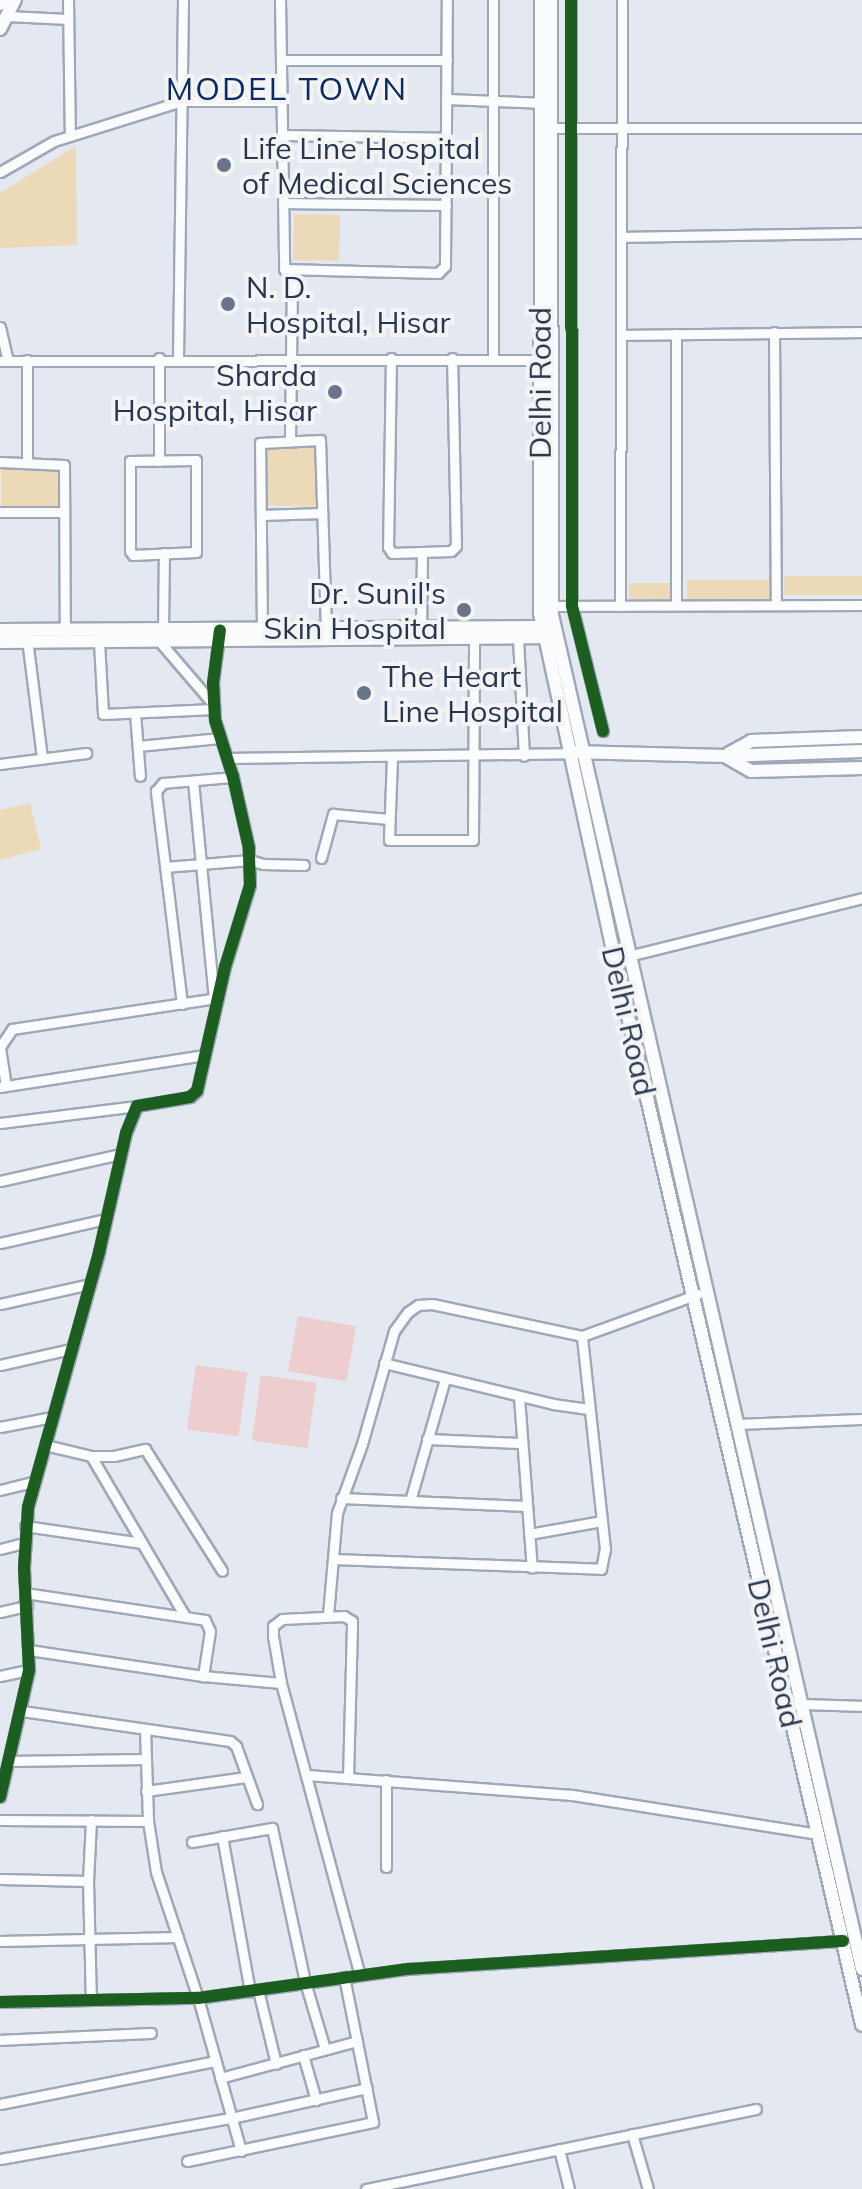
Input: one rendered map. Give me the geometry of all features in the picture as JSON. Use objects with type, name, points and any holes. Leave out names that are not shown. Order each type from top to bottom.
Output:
[{"type":"main road","points":[[0,29],[3,7],[15,0]]},
{"type":"main road","name":"Delhi Road","points":[[541,0],[546,103],[546,606],[549,632],[699,1294],[736,1424],[862,1969]]},
{"type":"main road","name":"Delhi Road","points":[[546,103],[551,0]]},
{"type":"main road","points":[[0,630],[27,636],[549,632]]},
{"type":"main road","points":[[219,636],[262,630],[326,635]]},
{"type":"main road","points":[[474,633],[518,638],[549,632]]},
{"type":"main road","points":[[0,642],[27,636]]},
{"type":"main road","points":[[65,636],[99,642],[161,636]]},
{"type":"main road","points":[[725,756],[751,741],[862,737]]},
{"type":"main road","points":[[575,752],[725,756],[862,751]]},
{"type":"main road","name":"Delhi Road","points":[[575,752],[628,956],[817,1834],[862,2025]]},
{"type":"main road","points":[[725,756],[751,771],[862,768]]},
{"type":"street","points":[[68,0],[70,136]]},
{"type":"street","points":[[178,358],[183,0]]},
{"type":"street","points":[[280,0],[283,267],[292,271],[438,273],[445,266],[447,0]]},
{"type":"street","points":[[493,0],[493,359]]},
{"type":"street","points":[[571,0],[572,606],[603,731]]},
{"type":"street","points":[[620,606],[622,0]]},
{"type":"street","points":[[3,7],[68,19]]},
{"type":"street","points":[[281,60],[447,60]]},
{"type":"street","points":[[446,99],[546,103]]},
{"type":"street","points":[[0,172],[54,141],[182,101],[281,101]]},
{"type":"street","points":[[546,128],[862,128]]},
{"type":"street","points":[[282,135],[446,138]]},
{"type":"street","points":[[283,203],[446,205]]},
{"type":"street","points":[[621,237],[862,233]]},
{"type":"street","points":[[290,441],[288,358],[292,271]]},
{"type":"street","points":[[0,327],[4,361],[159,358],[545,360]]},
{"type":"street","points":[[774,332],[776,605]]},
{"type":"street","points":[[621,335],[862,332]]},
{"type":"street","points":[[676,334],[676,605]]},
{"type":"street","points":[[159,358],[159,461]]},
{"type":"street","points":[[391,358],[388,547],[392,553],[451,551],[456,546],[452,358]]},
{"type":"street","points":[[27,360],[27,462]]},
{"type":"street","points":[[262,630],[260,443],[322,443],[326,635]]},
{"type":"street","points":[[193,460],[197,464],[198,549],[193,553],[164,553],[133,555],[130,551],[130,461],[193,460]]},
{"type":"street","points":[[0,462],[63,463],[65,636]]},
{"type":"street","points":[[0,512],[64,512]]},
{"type":"street","points":[[261,515],[322,513]]},
{"type":"street","points":[[421,634],[422,552]]},
{"type":"street","points":[[164,553],[161,636],[214,707]]},
{"type":"street","points":[[546,606],[862,605]]},
{"type":"street","points":[[392,757],[389,819],[392,841],[473,840],[474,633]]},
{"type":"street","points":[[27,636],[42,758]]},
{"type":"street","points":[[0,1123],[137,1106],[194,1095],[216,998],[250,885],[250,860],[233,777],[214,707],[219,636]]},
{"type":"street","points":[[518,638],[524,756]]},
{"type":"street","points":[[99,642],[102,714],[214,707]]},
{"type":"street","points":[[135,713],[140,776]]},
{"type":"street","points":[[138,746],[220,738]]},
{"type":"street","points":[[227,758],[524,756],[575,752]]},
{"type":"street","points":[[0,764],[86,753]]},
{"type":"street","points":[[182,1004],[158,785],[233,777]]},
{"type":"street","points":[[193,781],[216,998]]},
{"type":"street","points":[[321,858],[333,814],[389,819]]},
{"type":"street","points":[[165,867],[250,860],[263,864],[304,865]]},
{"type":"street","points":[[628,956],[862,898]]},
{"type":"street","points":[[205,1055],[3,1086],[0,1048],[12,1029],[216,998]]},
{"type":"street","points":[[0,1797],[29,1670],[24,1543],[33,1482],[90,1284],[121,1154],[137,1106]]},
{"type":"street","points":[[0,1181],[121,1154]]},
{"type":"street","points":[[0,1243],[106,1219]]},
{"type":"street","points":[[0,1304],[90,1284]]},
{"type":"street","points":[[328,1615],[341,1498],[362,1444],[398,1321],[418,1305],[432,1304],[582,1336],[699,1294]]},
{"type":"street","points":[[333,1559],[601,1569],[605,1549],[587,1409],[582,1336]]},
{"type":"street","points":[[0,1365],[71,1349]]},
{"type":"street","points":[[384,1363],[519,1397],[587,1409]]},
{"type":"street","points":[[410,1501],[445,1379]]},
{"type":"street","points":[[519,1397],[520,1443],[532,1568]]},
{"type":"street","points":[[0,1427],[52,1417]]},
{"type":"street","points":[[736,1424],[862,1419]]},
{"type":"street","points":[[427,1439],[520,1443]]},
{"type":"street","points":[[45,1445],[91,1456],[114,1456],[145,1449],[222,1571]]},
{"type":"street","points":[[91,1456],[185,1616]]},
{"type":"street","points":[[0,1490],[33,1482]]},
{"type":"street","points":[[341,1498],[526,1506]]},
{"type":"street","points":[[529,1534],[602,1521]]},
{"type":"street","points":[[25,1526],[142,1543]]},
{"type":"street","points":[[0,1549],[24,1543]]},
{"type":"street","points":[[25,1593],[205,1620],[210,1627],[203,1676]]},
{"type":"street","points":[[0,1612],[27,1606]]},
{"type":"street","points":[[348,1778],[352,1621],[348,1616],[328,1615],[282,1619],[273,1626],[281,1683],[360,1975]]},
{"type":"street","points":[[29,1650],[203,1676],[281,1683]]},
{"type":"street","points":[[0,1676],[29,1670]]},
{"type":"street","points":[[799,1704],[862,1706]]},
{"type":"street","points":[[22,1711],[233,1742],[257,1804]]},
{"type":"street","points":[[145,1729],[148,1821],[156,1872],[198,1998],[241,2151]]},
{"type":"street","points":[[10,1761],[144,1759]]},
{"type":"street","points":[[307,1775],[572,1795],[817,1834]]},
{"type":"street","points":[[146,1791],[246,1777]]},
{"type":"street","points":[[386,1780],[386,1867]]},
{"type":"street","points":[[0,1820],[148,1821]]},
{"type":"street","points":[[91,1820],[88,1881],[91,2000]]},
{"type":"street","points":[[192,1842],[267,1827],[274,1831],[305,1982],[325,2049]]},
{"type":"street","points":[[222,1836],[254,1991],[276,2064]]},
{"type":"street","points":[[0,1879],[88,1881]]},
{"type":"street","points":[[0,1941],[178,1937]]},
{"type":"street","points":[[0,2002],[198,1998],[426,1968],[843,1941]]},
{"type":"street","points":[[187,2161],[373,2122],[344,1977]]},
{"type":"street","points":[[0,2040],[151,2033]]},
{"type":"street","points":[[220,2078],[357,2041]]},
{"type":"street","points":[[303,2055],[316,2100]]},
{"type":"street","points":[[0,2104],[216,2061]]},
{"type":"street","points":[[0,2159],[231,2118],[367,2088]]},
{"type":"street","points":[[366,2189],[389,2187],[756,2109]]},
{"type":"street","points":[[632,2134],[648,2189]]},
{"type":"street","points":[[559,2149],[569,2189]]},
{"type":"shaded area","points":[[76,146],[77,245],[0,248],[0,193]]},
{"type":"shaded area","points":[[294,214],[340,215],[339,261],[293,260]]},
{"type":"shaded area","points":[[267,445],[318,447],[316,507],[265,505]]},
{"type":"shaded area","points":[[1,466],[58,466],[58,507],[1,507]]},
{"type":"shaded area","points":[[784,576],[862,576],[862,595],[784,595]]},
{"type":"shaded area","points":[[687,580],[771,580],[771,599],[687,599]]},
{"type":"shaded area","points":[[629,583],[670,583],[670,599],[629,599]]},
{"type":"shaded area","points":[[30,803],[41,849],[0,860],[0,810]]},
{"type":"shaded area","points":[[298,1316],[356,1326],[346,1381],[288,1371]]},
{"type":"shaded area","points":[[196,1365],[247,1372],[238,1437],[187,1429]]},
{"type":"shaded area","points":[[261,1375],[316,1383],[307,1448],[252,1440]]},
{"type":"cycle path","points":[[571,0],[572,606],[603,731]]},
{"type":"cycle path","points":[[0,1797],[29,1670],[24,1568],[28,1507],[99,1252],[126,1133],[137,1106],[190,1097],[197,1091],[225,967],[250,885],[249,848],[233,777],[215,720],[213,683],[220,630]]},
{"type":"cycle path","points":[[0,2002],[198,1998],[408,1969],[843,1941]]},
{"type":"place","name":"Life Line Hospital of Medical Sciences","points":[[224,165]]},
{"type":"place","name":"N. D. Hospital, Hisar","points":[[228,304]]},
{"type":"place","name":"Sharda Hospital, Hisar","points":[[335,392]]},
{"type":"place","name":"Dr. Sunil's Skin Hospital","points":[[464,610]]},
{"type":"place","name":"The Heart Line Hospital","points":[[364,693]]},
{"type":"district","name":"MODEL TOWN","points":[[287,88]]}]
